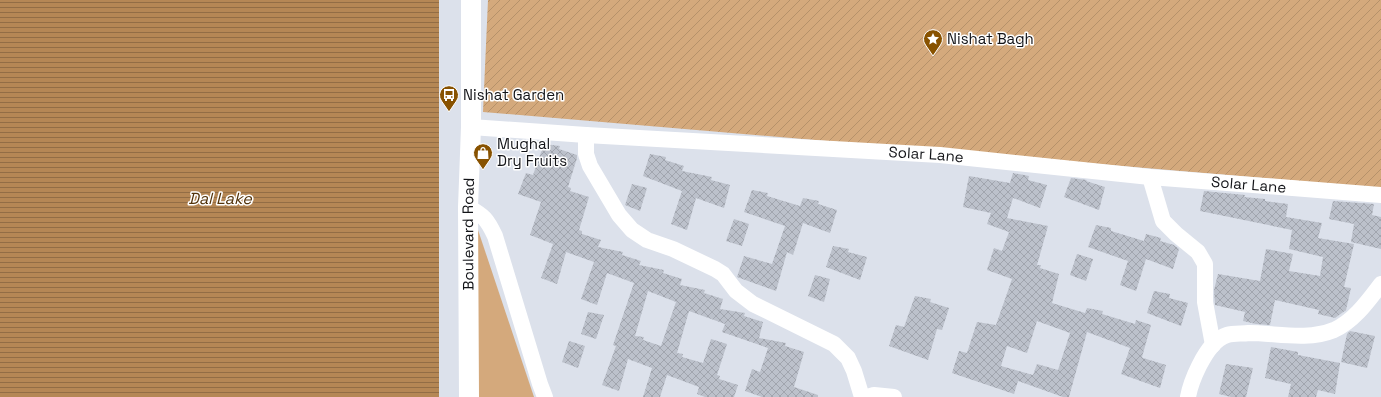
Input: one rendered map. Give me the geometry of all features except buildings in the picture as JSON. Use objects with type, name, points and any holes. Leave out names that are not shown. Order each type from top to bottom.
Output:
[{"type":"main road","name":"Boulevard Road","points":[[469,397],[468,207],[471,0]]},
{"type":"street","name":"Solar Lane","points":[[470,127],[940,155],[1150,177],[1381,195]]},
{"type":"street","points":[[586,135],[586,154],[590,166],[619,215],[632,230],[647,240],[673,249],[715,269],[723,274],[736,291],[753,304],[834,344],[848,358],[854,371],[862,397]]},
{"type":"street","points":[[1150,177],[1163,221],[1198,252],[1205,264],[1205,302],[1213,345]]},
{"type":"street","points":[[468,207],[484,216],[490,224],[495,236],[545,397]]},
{"type":"street","points":[[1187,396],[1202,359],[1213,345],[1223,337],[1233,334],[1258,333],[1304,336],[1322,334],[1344,325],[1361,310],[1381,284]]},
{"type":"street","points":[[866,397],[874,395],[894,397]]},
{"type":"shaded area","name":"Nishat Bagh","points":[[488,0],[1381,0],[1381,188],[483,112]]},
{"type":"shaded area","points":[[477,227],[534,397],[478,397]]},
{"type":"water","name":"Dal Lake","points":[[0,0],[439,0],[439,397],[0,397]]},
{"type":"place","name":"Nishat Bagh","points":[[933,56]]},
{"type":"place","name":"Nishat Garden","points":[[449,112]]},
{"type":"place","name":"Mughal Dry Fruits","points":[[483,170]]}]
